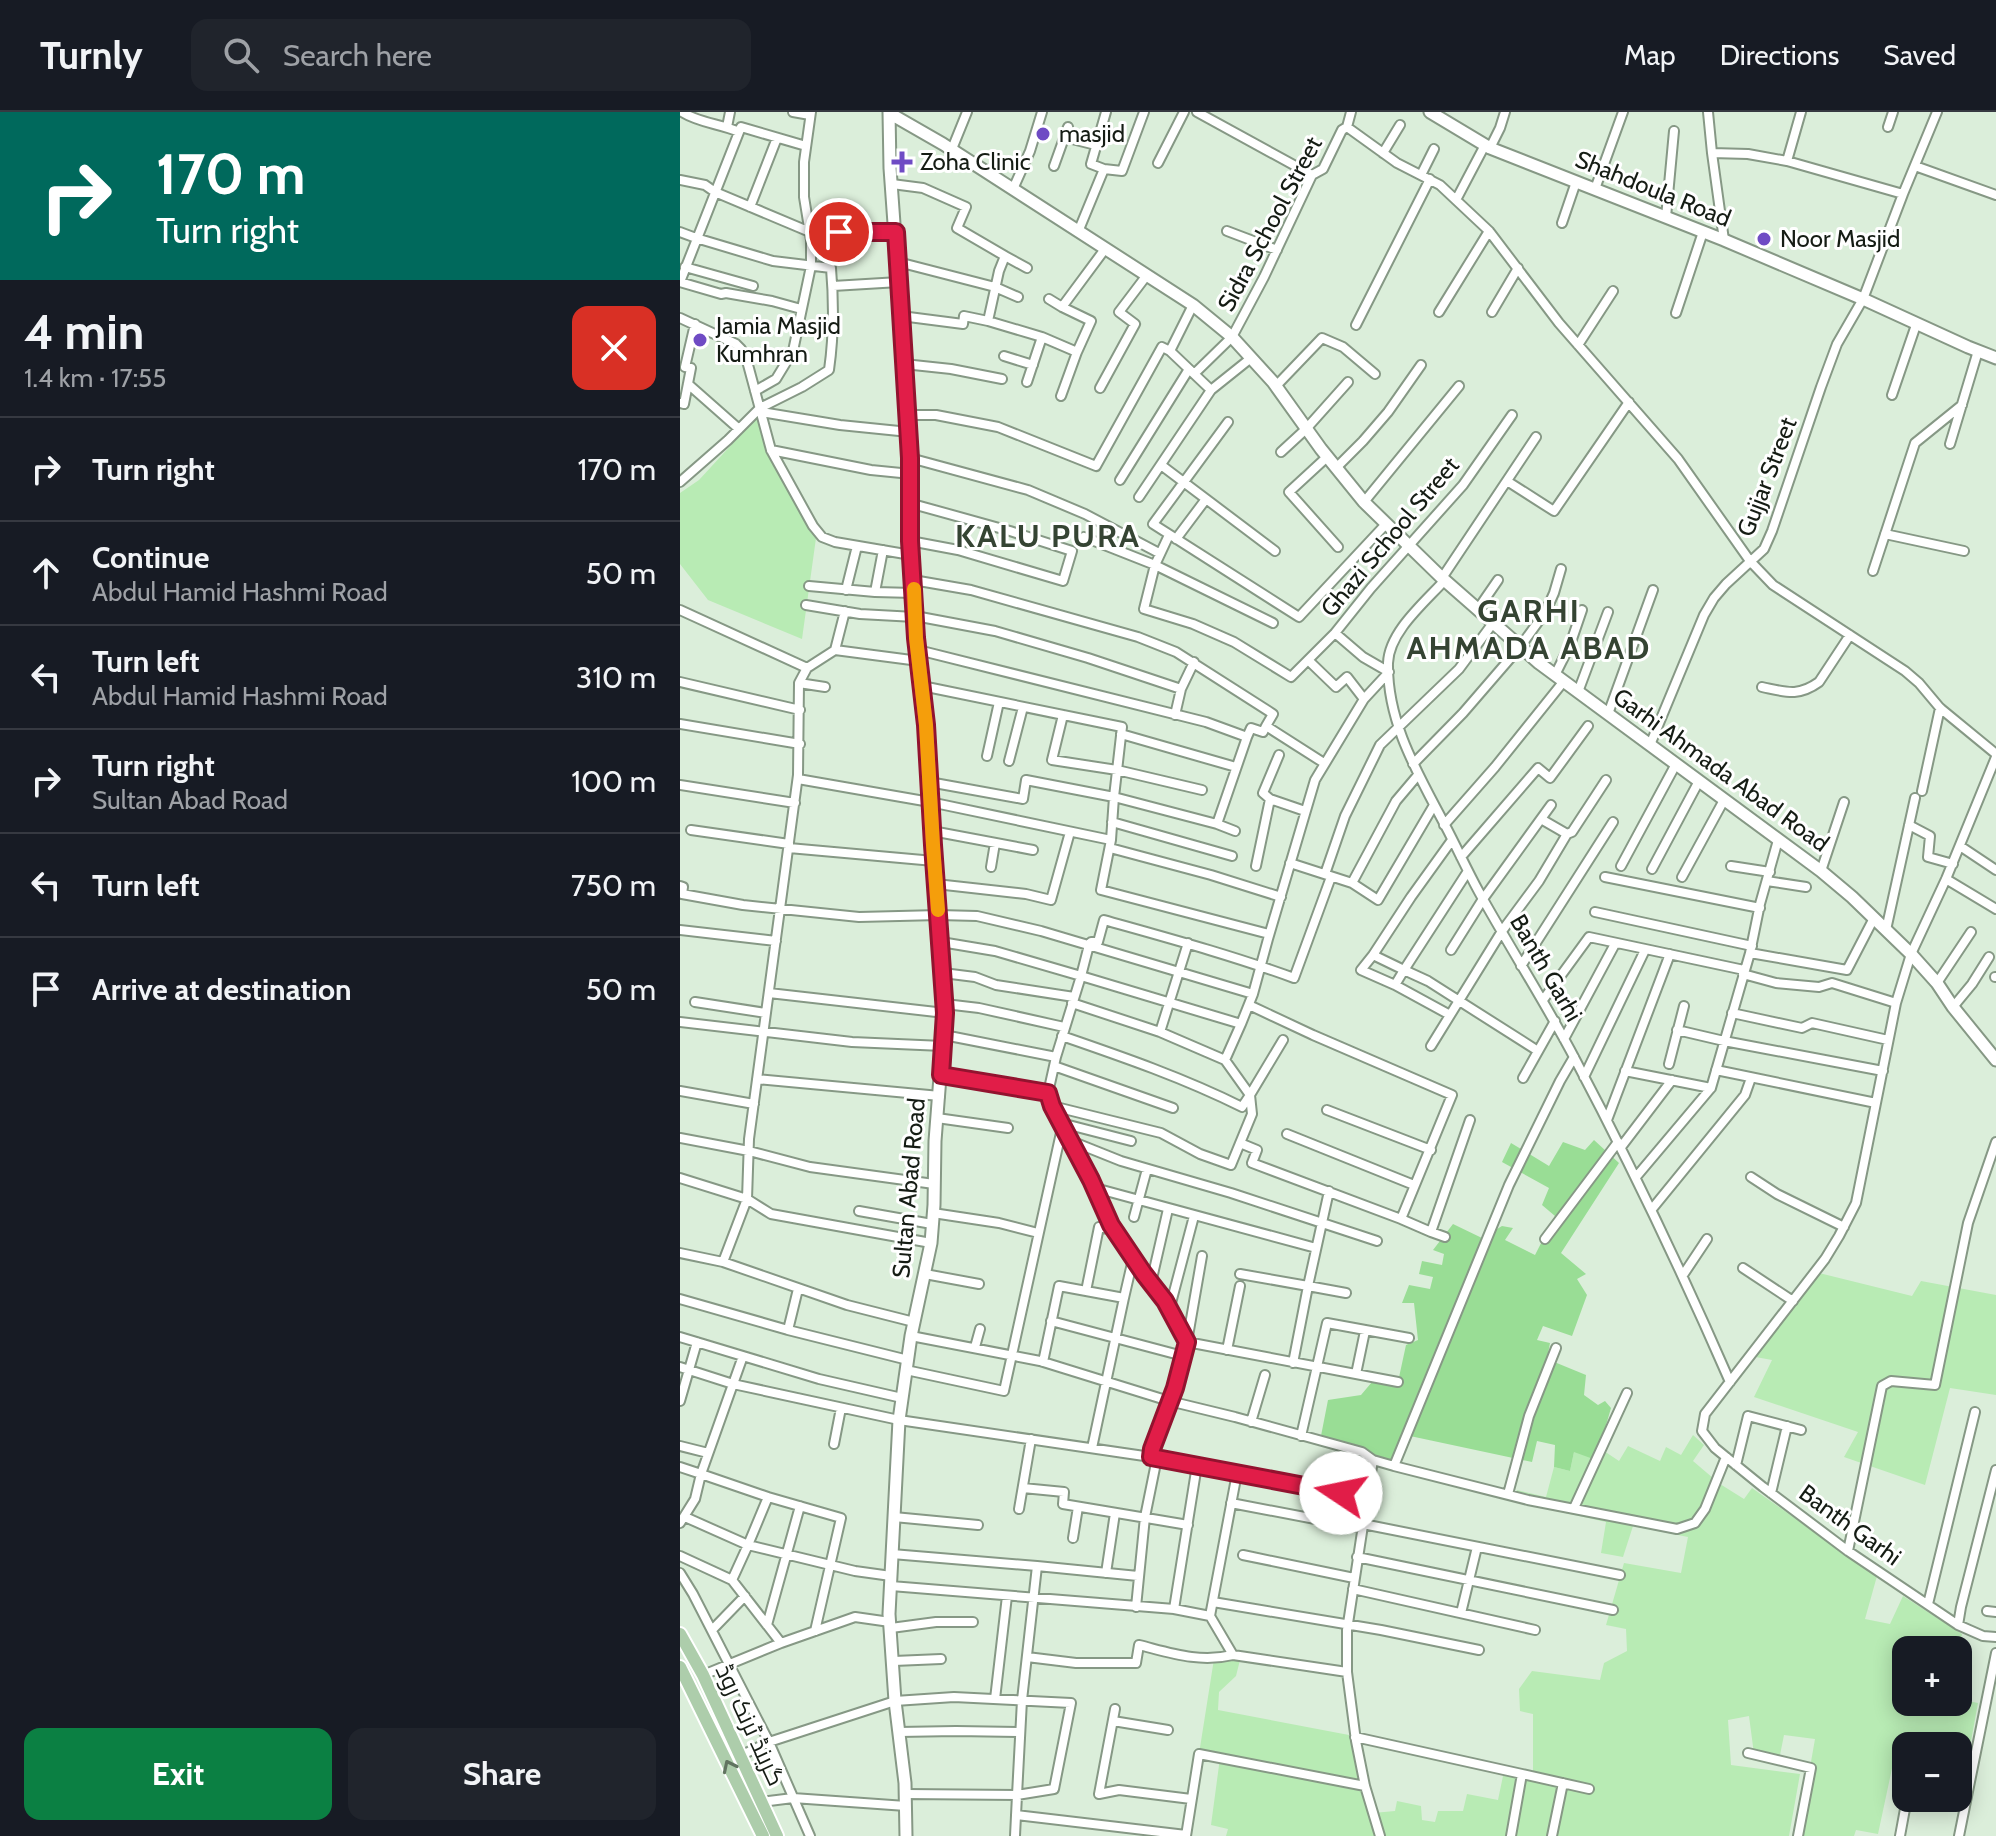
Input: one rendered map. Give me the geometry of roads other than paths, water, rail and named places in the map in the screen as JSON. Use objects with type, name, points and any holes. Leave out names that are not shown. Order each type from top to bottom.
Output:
[{"type":"main road","name":"گرینڈ ٹرنک روڈ","points":[[680,1634],[703,1675],[777,1836]]},
{"type":"main road","points":[[682,1675],[763,1836]]},
{"type":"street","points":[[682,112],[739,132]]},
{"type":"street","points":[[727,127],[730,112]]},
{"type":"street","points":[[755,391],[776,379],[793,351],[811,266],[804,193],[810,114],[793,112]]},
{"type":"street","points":[[952,149],[967,112]]},
{"type":"street","points":[[1013,189],[1030,151],[1042,112]]},
{"type":"street","points":[[1106,112],[1091,164],[1122,171],[1144,112]]},
{"type":"street","points":[[1158,163],[1184,112]]},
{"type":"street","points":[[1197,112],[1312,175]]},
{"type":"street","name":"Sidra School Street","points":[[1120,480],[1191,371],[1232,337],[1312,175],[1323,169],[1342,130],[1347,127],[1351,112]]},
{"type":"street","name":"Shahdoula Road","points":[[1430,112],[1447,117],[1487,146],[1724,240],[1996,358]]},
{"type":"street","points":[[1456,200],[1500,128],[1505,112]]},
{"type":"street","points":[[1595,189],[1623,112]]},
{"type":"street","points":[[1708,112],[1724,240]]},
{"type":"street","points":[[1787,161],[1801,112]]},
{"type":"street","points":[[1888,127],[1893,112]]},
{"type":"street","name":"Gujjar Street","points":[[1650,745],[1704,615],[1714,598],[1764,549],[1837,344],[1863,299],[1937,112]]},
{"type":"street","name":"Garhi Ahmada Abad Road","points":[[889,113],[952,149],[1193,305],[1232,337],[1276,386],[1364,502],[1409,547],[1520,647],[1852,897],[1937,983],[1996,1060]]},
{"type":"street","name":"Sultan Abad Road","points":[[889,113],[909,432],[910,541],[945,1009],[931,1243],[911,1336],[899,1420],[892,1554],[890,1625],[907,1836]]},
{"type":"street","points":[[1383,153],[1400,125]]},
{"type":"street","points":[[801,309],[772,301],[721,294],[680,282],[741,127],[806,146]]},
{"type":"street","points":[[1054,166],[1068,127]]},
{"type":"street","points":[[1347,127],[1397,163],[1440,185],[1489,231],[1559,323],[1678,459],[1750,561],[1773,585],[1905,671],[1940,708],[1996,756]]},
{"type":"street","points":[[1666,217],[1674,131]]},
{"type":"street","points":[[1064,137],[1096,145]]},
{"type":"street","points":[[750,207],[777,138]]},
{"type":"street","points":[[1356,325],[1426,177],[1434,149]]},
{"type":"street","points":[[1712,153],[1748,154],[1787,161],[1903,194]]},
{"type":"street","points":[[1915,166],[1996,195]]},
{"type":"street","points":[[1078,232],[1104,169]]},
{"type":"street","points":[[680,180],[705,185],[810,232],[896,232]]},
{"type":"street","points":[[1562,223],[1576,182]]},
{"type":"street","points":[[892,184],[923,188],[966,207],[957,228],[1027,268]]},
{"type":"street","points":[[1227,231],[1277,250]]},
{"type":"street","points":[[1439,312],[1489,231]]},
{"type":"street","points":[[680,232],[773,261],[831,268],[834,303],[829,370],[760,410],[680,482]]},
{"type":"street","points":[[1676,313],[1703,232]]},
{"type":"street","points":[[1062,307],[1105,249]]},
{"type":"street","points":[[988,321],[1005,256]]},
{"type":"street","points":[[898,262],[995,287],[1018,297]]},
{"type":"street","points":[[685,267],[753,286]]},
{"type":"street","points":[[1492,312],[1518,268]]},
{"type":"street","points":[[1100,388],[1135,324],[1119,312],[1147,275]]},
{"type":"street","points":[[833,286],[899,282]]},
{"type":"street","points":[[1578,345],[1613,291]]},
{"type":"street","points":[[1049,299],[1091,321],[1061,396]]},
{"type":"street","points":[[1170,351],[1193,305]]},
{"type":"street","points":[[901,316],[963,324],[964,316],[1042,337],[1077,352]]},
{"type":"street","points":[[680,318],[741,349],[771,450],[822,537],[911,555]]},
{"type":"street","points":[[680,403],[684,404],[691,368],[682,367],[695,324]]},
{"type":"street","points":[[1892,395],[1916,325]]},
{"type":"street","points":[[1027,382],[1042,337]]},
{"type":"street","points":[[1276,386],[1322,338],[1343,347],[1375,374]]},
{"type":"street","points":[[908,415],[936,415],[998,427],[1096,466],[1162,347],[1211,390]]},
{"type":"street","points":[[1950,444],[1978,351]]},
{"type":"street","points":[[1004,356],[1033,365]]},
{"type":"street","points":[[1139,497],[1211,390],[1251,358]]},
{"type":"street","points":[[904,364],[1002,379]]},
{"type":"street","points":[[1336,468],[1388,412],[1421,365]]},
{"type":"street","points":[[1281,452],[1348,382]]},
{"type":"street","points":[[688,384],[739,429]]},
{"type":"street","points":[[1364,502],[1459,386]]},
{"type":"street","points":[[1507,481],[1554,511],[1629,402]]},
{"type":"street","points":[[1873,571],[1915,443],[1962,405]]},
{"type":"street","points":[[760,410],[840,425],[909,432]]},
{"type":"street","name":"Ghazi School Street","points":[[1155,565],[1144,609],[1193,624],[1234,642],[1291,677],[1335,633],[1463,485],[1512,415]]},
{"type":"street","points":[[1228,422],[1153,524],[1299,617],[1386,524]]},
{"type":"street","name":"Banth Garhi","points":[[1536,437],[1443,579],[1395,636],[1389,650],[1390,695],[1398,730],[1418,775],[1620,1145],[1683,1275],[1730,1382]]},
{"type":"street","points":[[771,450],[871,470],[911,474]]},
{"type":"street","points":[[1327,457],[1289,492],[1338,547]]},
{"type":"street","points":[[910,458],[1028,490],[1085,514],[1159,553]]},
{"type":"street","points":[[1161,465],[1275,551]]},
{"type":"street","points":[[1155,565],[1159,553],[1206,499]]},
{"type":"street","points":[[909,503],[1072,551],[1063,581],[958,550],[910,541]]},
{"type":"street","points":[[1885,534],[1964,551]]},
{"type":"street","points":[[1084,537],[1155,565],[1273,623]]},
{"type":"street","points":[[846,590],[857,546]]},
{"type":"street","points":[[875,592],[883,550]]},
{"type":"street","points":[[1413,764],[1463,713],[1520,647],[1546,611],[1561,569]]},
{"type":"street","points":[[913,580],[971,590],[1138,637],[1194,662],[1273,714],[1263,732],[1251,728],[1217,824]]},
{"type":"street","points":[[1478,609],[1498,580]]},
{"type":"street","points":[[809,586],[914,593]]},
{"type":"street","points":[[1608,714],[1653,590]]},
{"type":"street","points":[[806,605],[915,616],[995,631],[1181,689]]},
{"type":"street","points":[[680,610],[807,668]]},
{"type":"street","points":[[1444,825],[1495,767],[1560,678],[1582,610]]},
{"type":"street","points":[[835,650],[845,611]]},
{"type":"street","points":[[1578,692],[1608,612]]},
{"type":"street","points":[[1187,1342],[1170,1308],[1114,1230],[1048,1093],[1089,945],[1098,942],[1104,920],[1188,943],[1294,978],[1345,816],[1380,745],[1459,669],[1493,623]]},
{"type":"street","points":[[1225,1060],[1262,966],[1315,780],[1364,699],[1389,672],[1363,657],[1335,633]]},
{"type":"street","points":[[1762,687],[1793,694],[1812,687],[1819,682],[1850,635]]},
{"type":"street","points":[[723,1262],[747,1199],[757,1079],[798,779],[799,683],[807,668],[835,650],[918,656],[1206,722],[1247,737]]},
{"type":"street","points":[[1308,660],[1336,687],[1347,677],[1364,699]]},
{"type":"street","points":[[1175,715],[1181,689],[1194,662]]},
{"type":"street","points":[[680,682],[800,710]]},
{"type":"street","points":[[799,683],[825,687]]},
{"type":"street","points":[[922,686],[1122,727],[1110,844],[1101,890],[1269,934]]},
{"type":"street","points":[[987,756],[999,702]]},
{"type":"street","points":[[1009,761],[1023,707]]},
{"type":"street","points":[[1886,930],[1909,825],[1940,708]]},
{"type":"street","points":[[1063,715],[1052,760],[1117,770],[1202,790]]},
{"type":"street","points":[[680,724],[800,744]]},
{"type":"street","points":[[1266,726],[1324,763]]},
{"type":"street","points":[[1461,857],[1538,768],[1550,778],[1588,726]]},
{"type":"street","points":[[1121,734],[1236,767]]},
{"type":"street","points":[[1279,755],[1263,793],[1270,799],[1305,811]]},
{"type":"street","name":"Banth Garhi","points":[[1996,756],[1953,864],[1911,954],[1896,1003],[1856,1203],[1825,1259],[1705,1414],[1702,1431],[1715,1448],[1848,1551],[1958,1625],[1983,1636],[1996,1637]]},
{"type":"street","points":[[1621,866],[1676,764]]},
{"type":"street","points":[[1352,883],[1396,801],[1418,775]]},
{"type":"street","points":[[798,779],[930,802],[1070,832],[1281,897]]},
{"type":"street","points":[[929,782],[1023,799],[1026,780],[1114,797],[1235,831]]},
{"type":"street","points":[[1431,1046],[1502,931],[1606,780]]},
{"type":"street","points":[[1652,869],[1699,781]]},
{"type":"street","points":[[680,785],[795,803]]},
{"type":"street","points":[[1256,866],[1270,799]]},
{"type":"street","points":[[1682,877],[1724,800]]},
{"type":"street","points":[[1821,871],[1844,802]]},
{"type":"street","points":[[1290,863],[1352,883],[1378,900],[1434,805]]},
{"type":"street","points":[[1451,950],[1483,899],[1551,805]]},
{"type":"street","points":[[1541,819],[1567,834]]},
{"type":"street","points":[[1112,822],[1232,856]]},
{"type":"street","points":[[1521,966],[1613,822]]},
{"type":"street","points":[[1909,825],[1930,836],[1928,857],[1953,864]]},
{"type":"street","points":[[691,830],[789,846],[934,861]]},
{"type":"street","points":[[932,831],[1033,850]]},
{"type":"street","points":[[936,884],[1026,894],[1051,900],[1070,832]]},
{"type":"street","points":[[1450,1015],[1361,970],[1452,840]]},
{"type":"street","points":[[1636,1177],[1711,1088],[1751,950],[1778,840]]},
{"type":"street","points":[[991,867],[995,843]]},
{"type":"street","points":[[1960,846],[1996,870]]},
{"type":"street","points":[[1731,866],[1806,887]]},
{"type":"street","points":[[1395,985],[1468,871]]},
{"type":"street","points":[[1605,877],[1760,908]]},
{"type":"street","points":[[1946,879],[1996,909]]},
{"type":"street","points":[[680,886],[683,887],[682,894],[743,905],[859,917],[977,916],[1041,931],[1253,994]]},
{"type":"street","points":[[1595,912],[1847,970],[1874,918]]},
{"type":"street","points":[[680,930],[776,941]]},
{"type":"street","points":[[1937,983],[1971,932]]},
{"type":"street","points":[[1543,1000],[1589,937],[1744,972],[1776,983],[1819,987],[1832,983],[1896,1003]]},
{"type":"street","points":[[941,942],[995,951],[1241,1024]]},
{"type":"street","points":[[1160,1032],[1188,943]]},
{"type":"street","points":[[1564,1039],[1615,944]]},
{"type":"street","points":[[1584,1077],[1645,950]]},
{"type":"street","points":[[1607,1120],[1670,954]]},
{"type":"street","points":[[1373,955],[1428,981],[1538,1051]]},
{"type":"street","points":[[1953,1007],[1989,957]]},
{"type":"street","points":[[943,973],[975,977],[996,985],[1073,1000],[1225,1060],[1250,1095],[1252,1114],[1231,1165],[1200,1154],[1161,1133],[1052,1106]]},
{"type":"street","points":[[769,993],[945,1009],[979,1008],[1063,1032],[1208,1090],[1242,1107],[1283,1040]]},
{"type":"street","points":[[695,1002],[766,1013]]},
{"type":"street","points":[[1249,1005],[1452,1095],[1401,1219]]},
{"type":"street","points":[[1669,1064],[1684,1006]]},
{"type":"street","points":[[1732,1013],[1802,1028],[1812,1023],[1888,1040]]},
{"type":"street","points":[[1523,1078],[1555,1021]]},
{"type":"street","points":[[680,1022],[852,1042],[944,1041],[1055,1062],[1173,1108]]},
{"type":"street","points":[[1677,1030],[1883,1071]]},
{"type":"street","points":[[1394,1466],[1509,1185],[1574,1057]]},
{"type":"street","points":[[1716,1070],[1876,1103]]},
{"type":"street","points":[[1625,1071],[1711,1088]]},
{"type":"street","points":[[941,1075],[1048,1093]]},
{"type":"street","points":[[1652,1209],[1745,1095],[1751,1078]]},
{"type":"street","points":[[757,1079],[940,1096]]},
{"type":"street","points":[[1545,1239],[1672,1080]]},
{"type":"street","points":[[680,1091],[754,1104]]},
{"type":"street","points":[[1327,1110],[1431,1150]]},
{"type":"street","points":[[937,1118],[1008,1128]]},
{"type":"street","points":[[1431,1232],[1470,1120]]},
{"type":"street","points":[[1062,1125],[1131,1141]]},
{"type":"street","points":[[680,1299],[1004,1391],[1062,1125]]},
{"type":"street","points":[[1287,1134],[1414,1185]]},
{"type":"street","points":[[680,1138],[810,1167],[934,1184]]},
{"type":"street","points":[[1070,1141],[1121,1161],[1377,1241]]},
{"type":"street","points":[[1848,1551],[1882,1386],[1891,1381],[1935,1385],[1968,1223],[1996,1142]]},
{"type":"street","points":[[1240,1143],[1257,1150],[1252,1163],[1445,1237]]},
{"type":"street","points":[[1134,1217],[1147,1169]]},
{"type":"street","points":[[1751,1177],[1777,1194],[1844,1227]]},
{"type":"street","points":[[680,1178],[747,1199],[771,1214],[931,1243]]},
{"type":"street","points":[[1095,1188],[1316,1248]]},
{"type":"street","points":[[1293,1363],[1329,1191]]},
{"type":"street","points":[[1151,1283],[1168,1209]]},
{"type":"street","points":[[859,1211],[999,1223],[1038,1233]]},
{"type":"street","points":[[1170,1308],[1194,1216]]},
{"type":"street","points":[[1086,1291],[1099,1227],[1114,1230]]},
{"type":"street","points":[[1683,1275],[1707,1239]]},
{"type":"street","points":[[680,1253],[723,1262],[847,1305],[914,1322]]},
{"type":"street","points":[[1136,1607],[1154,1457],[1152,1449],[1175,1388],[1187,1342],[1202,1256]]},
{"type":"street","points":[[1092,1448],[1133,1259]]},
{"type":"street","points":[[1743,1268],[1793,1301]]},
{"type":"street","points":[[925,1274],[979,1284]]},
{"type":"street","points":[[1240,1274],[1346,1293]]},
{"type":"street","points":[[1043,1362],[1059,1286],[1124,1298]]},
{"type":"street","points":[[1227,1350],[1240,1286]]},
{"type":"street","points":[[788,1330],[798,1289]]},
{"type":"street","points":[[1051,1321],[1183,1356]]},
{"type":"street","points":[[1301,1436],[1327,1323],[1409,1338]]},
{"type":"street","points":[[975,1347],[980,1329]]},
{"type":"street","points":[[1356,1374],[1365,1331]]},
{"type":"street","points":[[911,1336],[1043,1362],[1169,1401],[1362,1452],[1373,1460],[1394,1466],[1508,1494],[1677,1529],[1695,1523],[1705,1509],[1726,1457]]},
{"type":"street","points":[[680,1337],[819,1379],[902,1398]]},
{"type":"street","points":[[680,1401],[684,1368],[697,1342]]},
{"type":"street","points":[[1187,1342],[1398,1382]]},
{"type":"street","points":[[1508,1494],[1529,1416],[1556,1348]]},
{"type":"street","points":[[743,1356],[695,1499],[682,1520],[748,1545],[891,1581],[1007,1596],[1174,1609],[1210,1616]]},
{"type":"street","points":[[684,1368],[733,1384],[899,1420],[1154,1457],[1367,1498]]},
{"type":"street","points":[[1251,1422],[1265,1375]]},
{"type":"street","points":[[1574,1508],[1627,1393]]},
{"type":"street","points":[[834,1444],[841,1408]]},
{"type":"street","points":[[1928,1604],[1975,1412]]},
{"type":"street","points":[[1736,1465],[1748,1416],[1801,1430]]},
{"type":"street","points":[[1771,1493],[1787,1426]]},
{"type":"street","points":[[1019,1509],[1031,1439]]},
{"type":"street","points":[[680,1446],[708,1453]]},
{"type":"street","points":[[1373,1460],[1347,1625],[1347,1672],[1355,1737],[1380,1836]]},
{"type":"street","points":[[1174,1609],[1197,1465]]},
{"type":"street","points":[[680,1467],[841,1518],[815,1631]]},
{"type":"street","points":[[1958,1625],[1996,1470]]},
{"type":"street","points":[[1233,1655],[1210,1616],[1237,1473]]},
{"type":"street","points":[[1023,1488],[1064,1492],[1063,1504],[1188,1525]]},
{"type":"street","points":[[732,1580],[768,1497]]},
{"type":"street","points":[[1231,1503],[1620,1575]]},
{"type":"street","points":[[767,1625],[800,1506]]},
{"type":"street","points":[[1073,1538],[1078,1507]]},
{"type":"street","points":[[1106,1573],[1115,1513]]},
{"type":"street","points":[[894,1517],[978,1525]]},
{"type":"street","points":[[1461,1613],[1477,1547]]},
{"type":"street","points":[[892,1554],[1138,1576]]},
{"type":"street","points":[[1243,1555],[1354,1578]]},
{"type":"street","points":[[680,1556],[732,1580],[781,1643]]},
{"type":"street","points":[[1357,1557],[1613,1610]]},
{"type":"street","points":[[1015,1836],[1022,1700],[1037,1566]]},
{"type":"street","points":[[680,1574],[769,1742],[810,1836]]},
{"type":"street","points":[[1353,1589],[1535,1630]]},
{"type":"street","points":[[712,1630],[745,1596]]},
{"type":"street","points":[[995,1699],[1007,1596]]},
{"type":"street","points":[[1213,1602],[1479,1650]]},
{"type":"street","points":[[703,1675],[855,1617],[890,1625],[973,1622]]},
{"type":"street","points":[[1027,1657],[1076,1663],[1136,1663],[1139,1645],[1186,1657],[1214,1659],[1233,1655],[1347,1672]]},
{"type":"street","points":[[1959,1836],[1996,1653]]},
{"type":"street","points":[[894,1661],[941,1659]]},
{"type":"street","points":[[711,1693],[738,1683]]},
{"type":"street","points":[[740,1756],[769,1742],[895,1701],[954,1697],[1071,1703],[1054,1789],[1017,1795],[906,1800],[793,1798],[761,1802]]},
{"type":"street","points":[[1115,1709],[1099,1794],[1119,1790],[1191,1799]]},
{"type":"street","points":[[1113,1721],[1168,1730]]},
{"type":"street","points":[[899,1732],[1020,1732]]},
{"type":"street","points":[[1355,1737],[1589,1789]]},
{"type":"street","points":[[1748,1753],[1811,1768],[1798,1836]]},
{"type":"street","points":[[1016,1815],[1186,1836],[1199,1754],[1365,1786]]},
{"type":"street","points":[[1511,1836],[1522,1774]]},
{"type":"street","points":[[1552,1836],[1563,1783]]},
{"type":"street","points":[[1900,1836],[1904,1812]]},
{"type":"place","name":"masjid","points":[[1043,134]]},
{"type":"place","name":"Zoha Clinic","points":[[902,162]]},
{"type":"place","name":"Noor Masjid","points":[[1764,239]]},
{"type":"place","name":"Jamia Masjid Kumhran","points":[[700,340]]},
{"type":"district","name":"KALU PURA","points":[[1048,536]]},
{"type":"district","name":"GARHI AHMADA ABAD","points":[[1529,630]]}]
